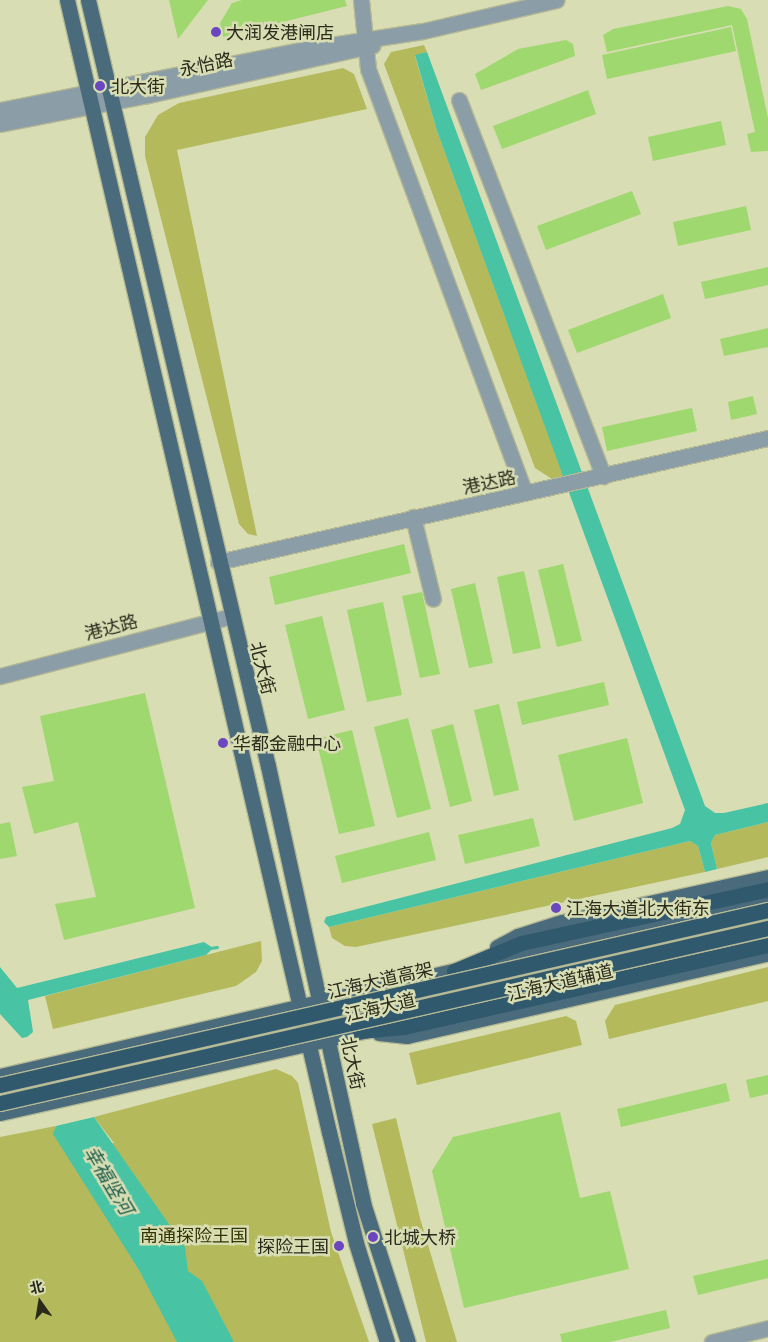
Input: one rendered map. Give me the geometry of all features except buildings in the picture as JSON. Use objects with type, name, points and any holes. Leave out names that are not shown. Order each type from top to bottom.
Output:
[{"type":"highway","points":[[454,970],[520,939],[768,889]]},
{"type":"highway","name":"江海大道高架","points":[[0,1085],[768,910]]},
{"type":"highway","name":"江海大道高架","points":[[0,1103],[768,928]]},
{"type":"highway","points":[[360,1031],[404,1028],[768,944]]},
{"type":"main road","points":[[67,0],[213,620],[356,1243],[387,1342]]},
{"type":"main road","name":"北大街","points":[[88,0],[321,1001],[363,1203],[408,1342]]},
{"type":"main road","points":[[520,939],[562,922],[768,877]]},
{"type":"main road","name":"江海大道","points":[[0,1076],[768,898]]},
{"type":"main road","name":"江海大道","points":[[0,1113],[768,938]]},
{"type":"main road","name":"江海大道辅道","points":[[360,1031],[407,1036],[768,953]]},
{"type":"street","points":[[361,0],[368,69],[525,494]]},
{"type":"street","name":"永怡路","points":[[0,124],[556,0]]},
{"type":"street","name":"永怡路","points":[[0,110],[109,88],[365,44]]},
{"type":"street","points":[[459,100],[603,476]]},
{"type":"street","name":"港达路","points":[[218,562],[768,438]]},
{"type":"street","points":[[413,517],[433,599]]},
{"type":"street","name":"港达路","points":[[0,676],[232,616]]},
{"type":"street","points":[[712,1342],[768,1328]]},
{"type":"green space","points":[[424,45],[427,52],[415,56],[437,131],[564,477],[552,479],[535,468],[384,64],[391,52]]},
{"type":"green space","points":[[343,68],[354,74],[367,109],[177,150],[257,536],[248,534],[239,524],[145,156],[145,137],[158,115],[179,103]]},
{"type":"green space","points":[[768,822],[768,857],[717,869],[711,843],[715,835]]},
{"type":"green space","points":[[690,841],[698,846],[705,872],[356,947],[345,946],[332,938],[329,927]]},
{"type":"green space","points":[[261,941],[262,961],[256,972],[236,986],[53,1029],[45,996]]},
{"type":"green space","points":[[768,967],[768,1001],[609,1039],[605,1021],[615,1005]]},
{"type":"green space","points":[[566,1016],[576,1021],[582,1045],[417,1085],[409,1053]]},
{"type":"green space","name":"南通探险王国","points":[[276,1069],[292,1076],[298,1083],[331,1232],[369,1342],[0,1342],[0,1137],[56,1126],[54,1134],[69,1155],[114,1143],[94,1117]]},
{"type":"green space","points":[[396,1118],[420,1218],[457,1342],[426,1342],[372,1124]]},
{"type":"water","points":[[427,52],[705,806],[715,813],[724,813],[768,803],[768,822],[715,835],[711,843],[717,869],[705,872],[698,846],[690,841],[329,927],[324,922],[326,917],[672,828],[680,824],[685,810],[437,131],[415,55]]},
{"type":"water","points":[[204,942],[213,948],[206,955],[28,1000],[33,1032],[27,1037],[22,1038],[0,1014],[0,967],[17,988]]},
{"type":"water","name":"幸福竖河","points":[[94,1117],[185,1247],[188,1271],[202,1281],[234,1342],[177,1342],[139,1270],[53,1134],[56,1126]]},
{"type":"waterway","points":[[210,948],[217,947]]},
{"type":"place","name":"大润发港闸店","points":[[216,32]]},
{"type":"place","name":"北大街","points":[[100,86]]},
{"type":"place","name":"华都金融中心","points":[[223,743]]},
{"type":"place","name":"江海大道北大街东","points":[[556,908]]},
{"type":"place","name":"北城大桥","points":[[373,1237]]},
{"type":"place","name":"探险王国","points":[[339,1246]]}]
